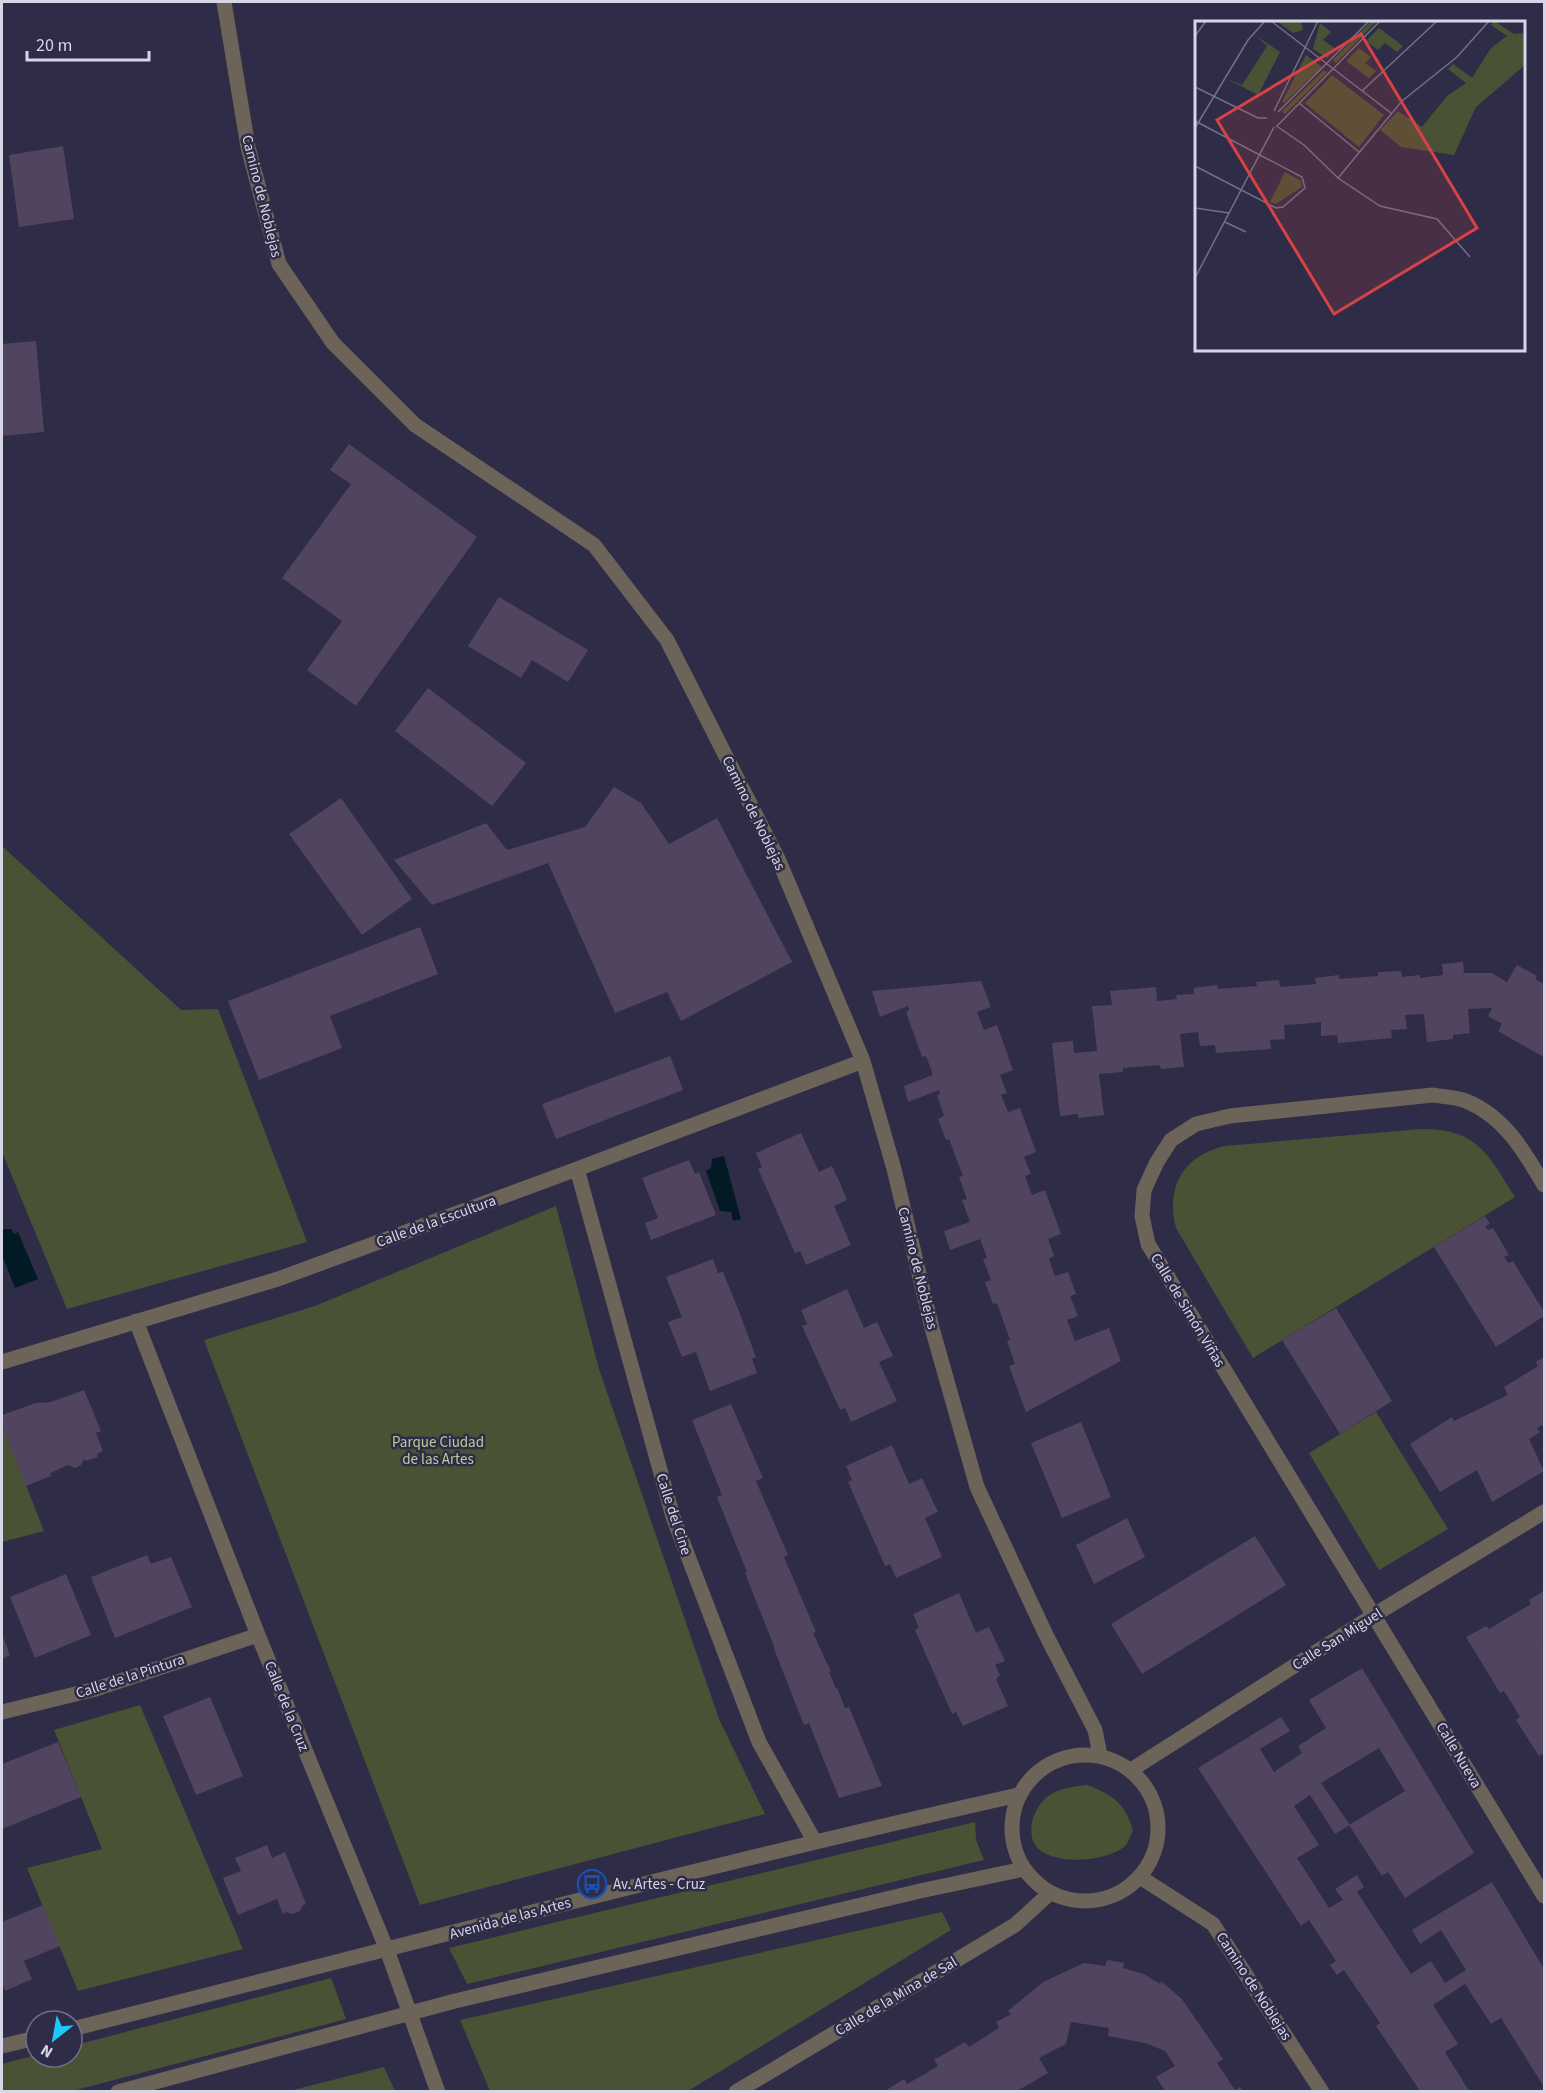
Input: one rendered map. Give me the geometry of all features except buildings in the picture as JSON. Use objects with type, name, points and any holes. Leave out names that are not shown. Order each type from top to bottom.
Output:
[{"type":"street","name":"Camino de Noblejas","points":[[224,2],[248,147],[279,264],[333,343],[415,425],[594,544],[667,640],[779,861],[863,1061],[894,1169],[932,1328],[977,1486],[1046,1635],[1095,1730],[1100,1755]]},
{"type":"street","name":"Calle de la Escultura","points":[[2,1362],[278,1279],[863,1061]]},
{"type":"street","name":"Calle de Simón Viñas","points":[[1374,1615],[1148,1244],[1142,1216],[1144,1190],[1157,1162],[1171,1140],[1196,1124],[1230,1116],[1433,1095],[1465,1100],[1502,1123],[1545,1185]]},
{"type":"street","name":"Calle del Cine","points":[[576,1169],[673,1518],[759,1742],[815,1842]]},
{"type":"street","name":"Calle de la Cruz","points":[[136,1321],[258,1635],[387,1950],[438,2091]]},
{"type":"street","name":"Calle San Miguel","points":[[1131,1770],[1374,1615],[1545,1512]]},
{"type":"street","name":"Calle Nueva","points":[[1374,1615],[1545,1896]]},
{"type":"street","name":"Calle de la Pintura","points":[[2,1712],[96,1689],[258,1635]]},
{"type":"street","points":[[1076,1754],[1100,1755],[1117,1760],[1131,1770],[1148,1788],[1158,1809],[1160,1833],[1154,1857],[1140,1877],[1121,1893],[1099,1900],[1074,1901],[1050,1893],[1024,1869],[1014,1845],[1012,1820],[1018,1795],[1033,1776],[1052,1761],[1076,1754]]},
{"type":"street","name":"Avenida de las Artes","points":[[84,2026],[597,1895],[1018,1795]]},
{"type":"street","points":[[118,2091],[455,2001],[898,1896],[1024,1869]]},
{"type":"street","name":"Camino de Noblejas","points":[[1140,1877],[1214,1924],[1322,2091]]},
{"type":"street","name":"Calle de la Mina de Sal","points":[[736,2091],[1015,1925],[1050,1893]]},
{"type":"street","points":[[2,2046],[24,2041]]},
{"type":"green space","points":[[2,846],[181,1010],[218,1009],[307,1242],[67,1309],[2,1152]]},
{"type":"green space","points":[[1421,1129],[1440,1130],[1469,1139],[1497,1168],[1515,1197],[1253,1358],[1176,1228],[1173,1199],[1181,1175],[1198,1157],[1225,1146]]},
{"type":"green space","name":"Parque Ciudad de las Artes","points":[[556,1206],[599,1369],[719,1719],[765,1814],[420,1905],[204,1340],[315,1306]]},
{"type":"green space","points":[[1376,1412],[1448,1529],[1379,1570],[1309,1453]]},
{"type":"green space","points":[[2,1424],[44,1531],[2,1542]]},
{"type":"green space","points":[[140,1705],[243,1949],[78,1991],[27,1868],[102,1849],[54,1730]]},
{"type":"green space","points":[[1087,1785],[1104,1792],[1117,1801],[1126,1813],[1133,1830],[1125,1846],[1093,1859],[1065,1859],[1042,1852],[1033,1842],[1031,1828],[1037,1809],[1054,1792]]},
{"type":"green space","points":[[975,1822],[976,1840],[984,1860],[467,1984],[449,1948]]},
{"type":"green space","points":[[942,1912],[951,1930],[688,2091],[490,2091],[460,2020]]},
{"type":"green space","points":[[331,1978],[346,2019],[72,2091],[2,2091],[2,2064],[24,2058],[24,2069],[84,2069],[84,2043]]},
{"type":"green space","points":[[384,2067],[395,2091],[289,2091]]},
{"type":"water","points":[[724,1156],[741,1219],[733,1221],[731,1212],[720,1211],[706,1171],[711,1168],[712,1159]]},
{"type":"water","points":[[11,1229],[14,1234],[18,1232],[38,1279],[15,1288],[2,1255],[2,1231]]},
{"type":"place","name":"Av. Artes - Cruz","points":[[592,1884]]}]
